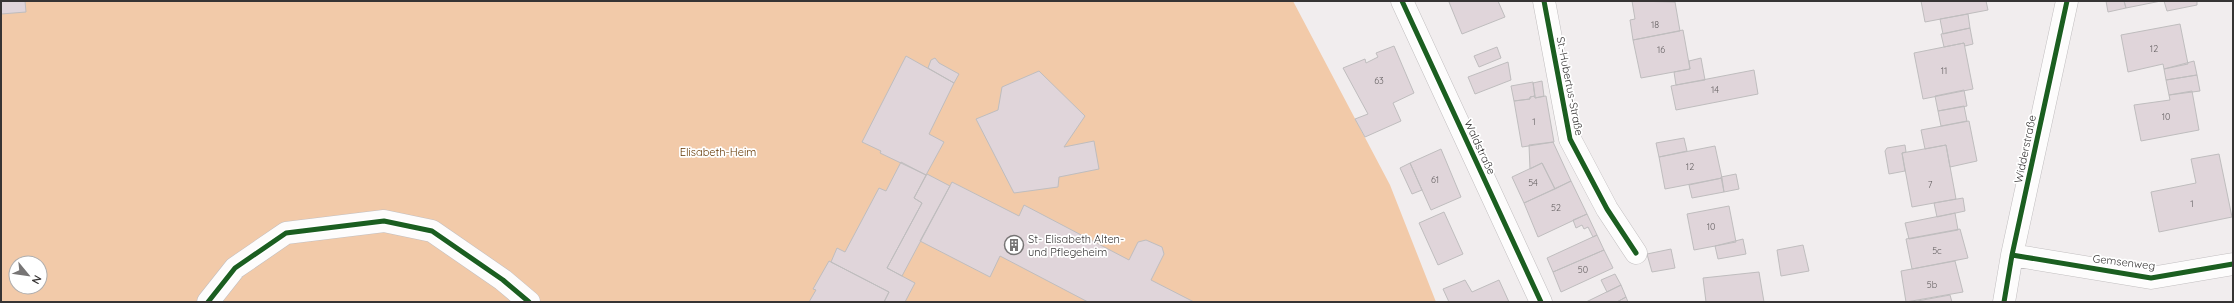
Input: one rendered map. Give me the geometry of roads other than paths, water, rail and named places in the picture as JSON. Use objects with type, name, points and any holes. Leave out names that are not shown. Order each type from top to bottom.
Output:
[{"type":"street","name":"Waldstraße","points":[[1402,1],[1540,302]]},
{"type":"street","name":"St.-Hubertus-Straße","points":[[1544,1],[1570,139],[1607,209],[1636,253]]},
{"type":"street","name":"Widderstraße","points":[[2004,302],[2012,255],[2067,1]]},
{"type":"street","points":[[208,302],[236,268],[286,233],[384,221],[432,231],[503,280],[529,302]]},
{"type":"street","name":"Gemsenweg","points":[[2012,255],[2151,278],[2233,264]]},
{"type":"place","name":"St- Elisabeth Alten- und Pflegeheim","points":[[1014,245]]},
{"type":"park label","name":"Elisabeth-Heim","points":[[718,152]]}]
